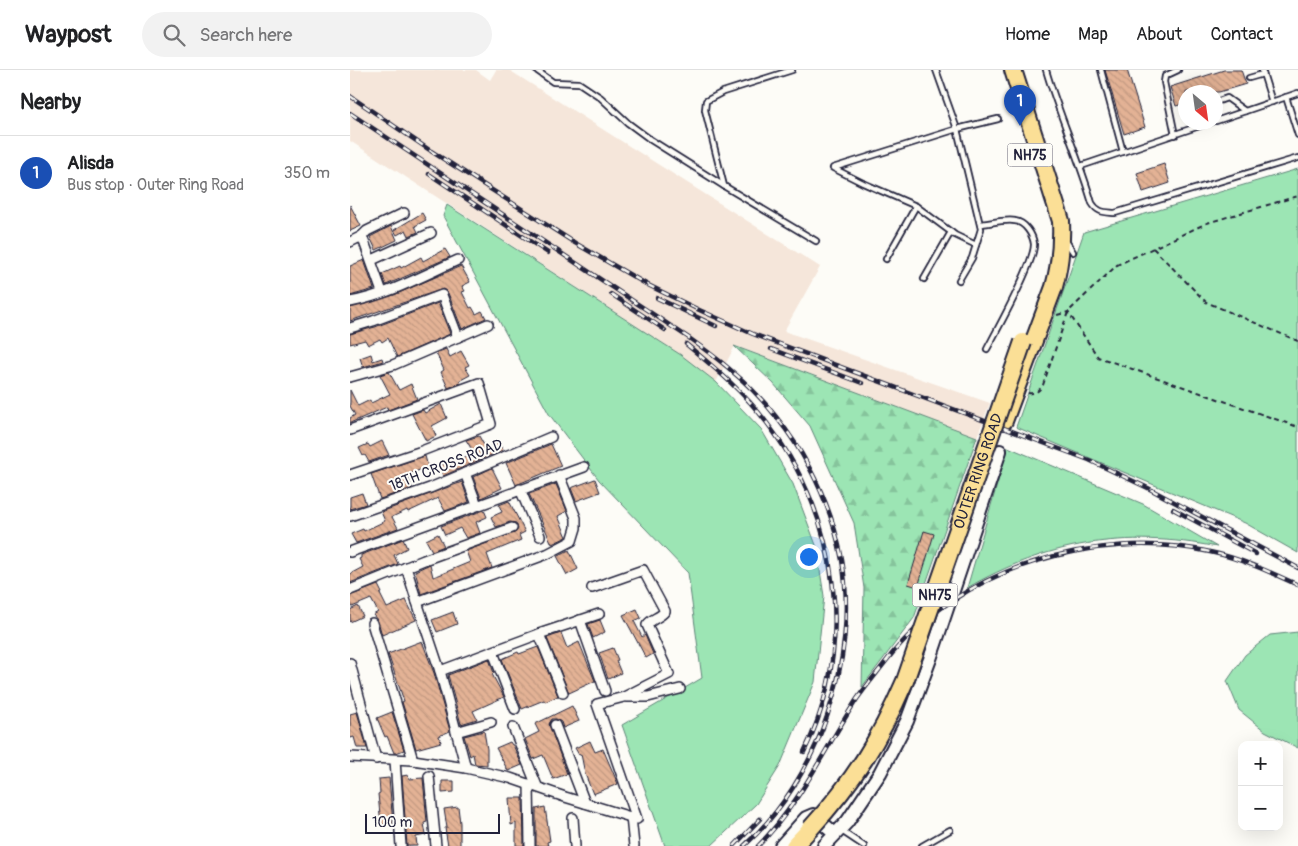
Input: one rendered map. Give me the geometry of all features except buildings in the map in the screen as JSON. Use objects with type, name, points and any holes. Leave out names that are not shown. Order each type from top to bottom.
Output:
[{"type":"highway","name":"OUTER RING ROAD","points":[[803,846],[816,836],[835,802],[874,746],[905,681],[1027,343],[1052,266],[1055,240],[1050,213],[1001,70]]},
{"type":"highway","name":"OUTER RING ROAD","points":[[1012,70],[1061,221],[1062,233],[1059,267],[1054,287],[1027,343]]},
{"type":"highway","name":"OUTER RING ROAD","points":[[794,846],[816,836]]},
{"type":"street","points":[[351,240],[404,213]]},
{"type":"street","points":[[372,260],[431,233]]},
{"type":"street","points":[[362,236],[382,292]]},
{"type":"street","points":[[350,302],[410,282],[458,260]]},
{"type":"street","points":[[350,328],[373,322],[442,295],[458,338]]},
{"type":"street","points":[[350,377],[394,365],[488,324]]},
{"type":"street","points":[[350,430],[479,383],[491,424],[419,452],[350,475]]},
{"type":"street","name":"18TH CROSS ROAD","points":[[350,516],[430,488],[551,437]]},
{"type":"street","points":[[816,836],[837,832],[847,822],[880,773],[907,721],[930,659],[1000,451]]},
{"type":"street","points":[[350,552],[584,467]]},
{"type":"street","points":[[465,472],[477,505]]},
{"type":"street","points":[[417,602],[547,554],[572,541],[576,528],[576,518],[559,475]]},
{"type":"street","points":[[520,490],[540,536]]},
{"type":"street","points":[[350,590],[512,528]]},
{"type":"street","points":[[406,567],[440,671],[466,768]]},
{"type":"street","points":[[350,757],[413,760],[466,768],[533,785],[637,819],[597,704],[624,697],[669,674],[647,624],[665,611],[643,570],[592,588]]},
{"type":"street","points":[[440,671],[599,614]]},
{"type":"street","points":[[580,620],[606,691]]},
{"type":"street","points":[[372,624],[413,760]]},
{"type":"street","points":[[539,634],[563,693]]},
{"type":"street","points":[[493,652],[515,709]]},
{"type":"street","points":[[350,663],[376,759]]},
{"type":"street","points":[[624,697],[648,697],[680,689]]},
{"type":"street","points":[[456,732],[491,722]]},
{"type":"street","points":[[555,725],[586,803]]},
{"type":"street","points":[[513,727],[533,785],[530,846]]},
{"type":"street","points":[[395,760],[401,846]]},
{"type":"street","points":[[429,776],[436,846]]},
{"type":"street","points":[[781,846],[806,818],[813,815],[837,832]]},
{"type":"street","points":[[631,817],[634,846]]},
{"type":"street","points":[[573,818],[575,846]]},
{"type":"lane","points":[[536,70],[553,82],[579,83],[600,97],[628,123],[651,140],[816,241]]},
{"type":"lane","points":[[724,186],[705,110],[706,101],[730,89],[792,70]]},
{"type":"lane","points":[[936,70],[957,130],[982,230],[972,258],[959,280]]},
{"type":"lane","points":[[1046,70],[1057,108],[1081,166],[1095,208],[1101,212],[1115,213],[1298,158]]},
{"type":"lane","points":[[1101,70],[1123,152]]},
{"type":"lane","points":[[1175,134],[1164,82],[1165,76],[1178,70]]},
{"type":"lane","points":[[1249,78],[1263,72],[1272,102]]},
{"type":"lane","points":[[1223,119],[1298,93]]},
{"type":"lane","points":[[1286,97],[1298,134]]},
{"type":"lane","points":[[1223,99],[1227,98],[1245,111]]},
{"type":"lane","points":[[976,245],[951,232],[916,206],[833,168],[998,119]]},
{"type":"lane","points":[[1081,166],[1189,130]]},
{"type":"lane","points":[[886,259],[916,206]]},
{"type":"lane","points":[[981,224],[1016,221],[1025,226],[1034,244],[1024,274],[987,349]]},
{"type":"lane","points":[[924,279],[951,232]]},
{"type":"lane","points":[[1062,233],[1073,252]]},
{"type":"lane","points":[[922,846],[950,830]]},
{"type":"lane","points":[[837,832],[864,846]]},
{"type":"path","points":[[1056,316],[1068,312],[1117,265],[1207,223],[1298,196]]},
{"type":"path","points":[[1153,248],[1206,302],[1298,342]]},
{"type":"path","points":[[1027,393],[1034,394],[1043,385],[1068,312]]},
{"type":"path","points":[[1068,312],[1098,356],[1298,427]]},
{"type":"shaded area","points":[[350,70],[476,70],[490,80],[496,70],[509,70],[820,267],[784,331],[990,403],[977,437],[735,346],[716,382],[681,355],[350,141]]},
{"type":"green space","points":[[1298,169],[1298,553],[1245,523],[1016,427],[1084,232]]},
{"type":"green space","points":[[447,205],[681,355],[716,382],[761,429],[793,484],[816,545],[824,596],[815,682],[780,766],[756,804],[711,846],[665,846],[622,725],[702,678],[688,573],[599,480],[549,414],[443,216]]},
{"type":"green space","points":[[734,346],[977,437],[914,618],[862,687],[864,588],[854,523],[810,426],[773,383]]},
{"type":"green space","points":[[1008,447],[1143,504],[1217,547],[1151,539],[1119,540],[1088,544],[1057,550],[1027,560],[997,572],[967,588]]},
{"type":"green space","points":[[1298,632],[1298,748],[1265,731],[1239,710],[1227,681],[1245,655],[1270,635]]},
{"type":"railway","points":[[350,96],[431,151],[575,243],[646,284],[753,334],[1089,460],[1148,488],[1298,568]]},
{"type":"railway","points":[[350,113],[718,359],[756,393],[794,442],[809,467],[829,512],[842,560],[846,598],[844,637],[838,676],[827,715],[812,752],[793,787],[770,819],[744,846]]},
{"type":"railway","points":[[429,174],[548,253]]},
{"type":"railway","points":[[611,294],[665,330]]},
{"type":"railway","points":[[657,298],[716,326]]},
{"type":"railway","points":[[686,344],[739,391],[767,423],[791,460],[811,499],[824,540],[832,583],[835,625],[831,668],[821,711],[804,752]]},
{"type":"railway","points":[[771,349],[862,383]]},
{"type":"railway","points":[[1173,509],[1256,554]]},
{"type":"railway","points":[[758,846],[787,812],[857,699],[887,660],[917,628],[952,601],[991,579],[1033,562],[1077,551],[1122,545],[1167,546],[1210,552],[1266,570],[1298,585]]},
{"type":"railway","points":[[734,846],[760,819]]},
{"type":"place","name":"Alisda","points":[[1020,126]]}]
